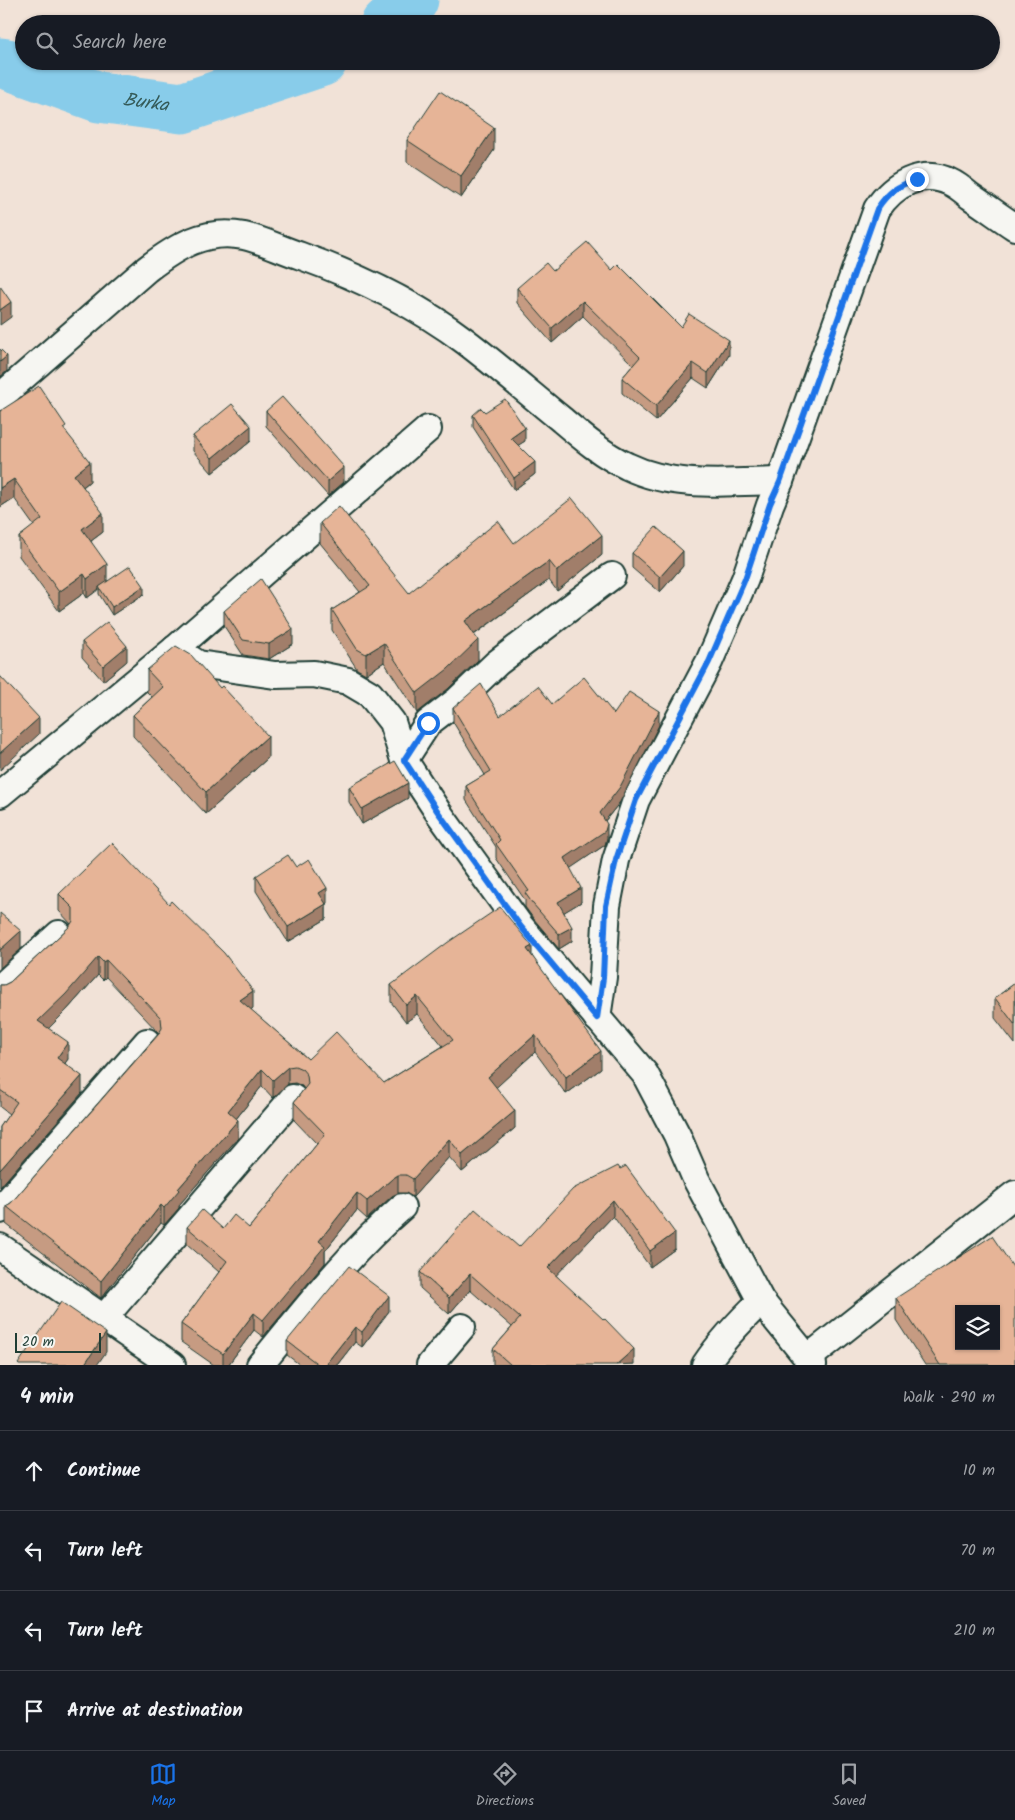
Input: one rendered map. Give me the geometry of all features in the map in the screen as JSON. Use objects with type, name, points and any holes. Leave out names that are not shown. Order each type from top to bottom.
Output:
[{"type":"street","points":[[597,1018],[603,978],[606,906],[616,860],[636,800],[709,662],[745,579],[770,504],[780,482],[877,209],[885,197],[900,184],[917,179],[933,178],[950,182],[1015,227]]},
{"type":"street","points":[[0,397],[172,250],[194,240],[219,235],[243,236],[372,285],[422,312],[465,341],[591,444],[627,466],[662,478],[693,483],[780,482]]},
{"type":"street","points":[[0,794],[175,649],[428,429]]},
{"type":"street","points":[[404,760],[428,723],[458,700],[497,663],[612,576]]},
{"type":"street","points":[[175,649],[198,664],[275,675],[314,674],[348,681],[370,694],[392,722],[404,760],[438,812],[521,927],[645,1074],[677,1135],[696,1179],[761,1301],[810,1362],[1015,1194]]},
{"type":"street","points":[[0,988],[59,934]]},
{"type":"street","points":[[0,1210],[148,1042]]},
{"type":"street","points":[[103,1318],[293,1098]]},
{"type":"street","points":[[260,1365],[338,1270],[378,1228],[402,1207]]},
{"type":"street","points":[[0,1247],[172,1365]]},
{"type":"street","points":[[705,1365],[714,1350],[732,1329],[761,1301]]},
{"type":"street","points":[[430,1365],[462,1327]]},
{"type":"building","points":[[440,91],[494,128],[461,176],[407,140]]},
{"type":"building","points":[[587,242],[612,270],[618,264],[681,327],[689,314],[729,340],[708,373],[693,363],[656,406],[622,378],[640,357],[583,301],[552,328],[517,288],[546,263],[553,271]]},
{"type":"building","points":[[0,286],[11,302],[0,310]]},
{"type":"building","points":[[0,349],[7,356],[0,362]]},
{"type":"building","points":[[39,386],[66,426],[63,428],[90,462],[74,475],[103,513],[82,529],[107,564],[87,579],[84,574],[59,592],[19,537],[42,519],[14,479],[0,488],[0,411]]},
{"type":"building","points":[[282,397],[344,467],[328,481],[266,411]]},
{"type":"building","points":[[505,399],[525,428],[511,438],[535,462],[514,478],[473,415],[481,408],[485,412]]},
{"type":"building","points":[[232,404],[251,426],[212,458],[193,436]]},
{"type":"building","points":[[572,498],[602,535],[557,571],[549,561],[465,621],[478,640],[448,669],[417,693],[384,643],[366,654],[357,649],[332,610],[370,586],[320,523],[339,506],[409,593],[498,521],[514,543]]},
{"type":"building","points":[[656,527],[683,551],[660,577],[632,553]]},
{"type":"building","points":[[130,566],[144,586],[112,607],[99,587]]},
{"type":"building","points":[[261,579],[293,629],[269,644],[243,640],[224,611]]},
{"type":"building","points":[[107,622],[127,646],[103,666],[82,642]]},
{"type":"building","points":[[176,646],[191,655],[220,688],[222,686],[268,736],[206,792],[133,715],[163,687],[147,670]]},
{"type":"building","points":[[0,676],[39,718],[0,753]]},
{"type":"building","points":[[584,677],[614,714],[629,692],[659,711],[620,787],[600,813],[607,824],[605,831],[565,858],[581,888],[558,902],[572,927],[559,934],[525,893],[529,891],[496,844],[500,840],[466,786],[491,771],[453,708],[481,684],[500,716],[538,686],[552,704]]},
{"type":"building","points":[[395,761],[408,783],[362,809],[349,787]]},
{"type":"building","points":[[112,843],[169,904],[171,901],[224,953],[253,991],[240,1000],[308,1059],[336,1032],[384,1083],[453,1040],[417,996],[406,1005],[391,985],[447,943],[500,907],[532,946],[527,949],[601,1051],[566,1077],[535,1035],[488,1077],[515,1111],[462,1155],[449,1139],[413,1179],[406,1175],[398,1175],[367,1201],[357,1193],[319,1241],[325,1246],[263,1320],[254,1313],[223,1354],[181,1324],[227,1261],[187,1227],[202,1210],[223,1229],[234,1215],[249,1228],[325,1134],[294,1102],[308,1084],[307,1075],[302,1069],[295,1066],[288,1067],[273,1080],[262,1069],[228,1111],[238,1120],[178,1189],[164,1208],[161,1205],[101,1281],[6,1206],[11,1203],[158,1035],[162,1028],[161,1018],[106,960],[103,962],[98,957],[66,994],[38,1021],[68,1042],[57,1058],[82,1076],[0,1170],[0,1127],[17,1102],[0,1090],[0,985],[10,982],[69,927],[73,921],[73,908],[59,894]]},
{"type":"building","points":[[288,855],[296,867],[309,859],[327,888],[319,893],[326,904],[288,927],[256,876]]},
{"type":"building","points":[[0,913],[21,931],[0,950]]},
{"type":"building","points":[[1015,983],[1015,1025],[995,998]]},
{"type":"building","points":[[618,1166],[620,1169],[626,1166],[675,1233],[650,1251],[613,1200],[548,1268],[604,1318],[634,1349],[616,1365],[511,1365],[493,1349],[520,1318],[470,1274],[449,1298],[420,1272],[475,1209],[519,1247],[573,1189]]},
{"type":"building","points":[[992,1236],[1015,1270],[1015,1365],[940,1365],[896,1298]]},
{"type":"building","points":[[349,1266],[389,1296],[362,1332],[355,1327],[325,1365],[319,1365],[287,1341]]},
{"type":"building","points":[[61,1302],[106,1333],[84,1365],[19,1365],[18,1364]]},
{"type":"waterway","name":"Burka","points":[[396,15],[413,0]]},
{"type":"waterway","name":"Burka","points":[[0,63],[15,67]]},
{"type":"waterway","name":"Burka","points":[[24,70],[99,97],[182,108],[295,70]]},
{"type":"route","points":[[428,723],[404,760],[438,812],[521,927],[597,1018],[606,943],[606,906],[616,860],[636,800],[709,662],[745,579],[770,504],[780,482],[877,209],[885,197],[900,184],[917,179]]}]
